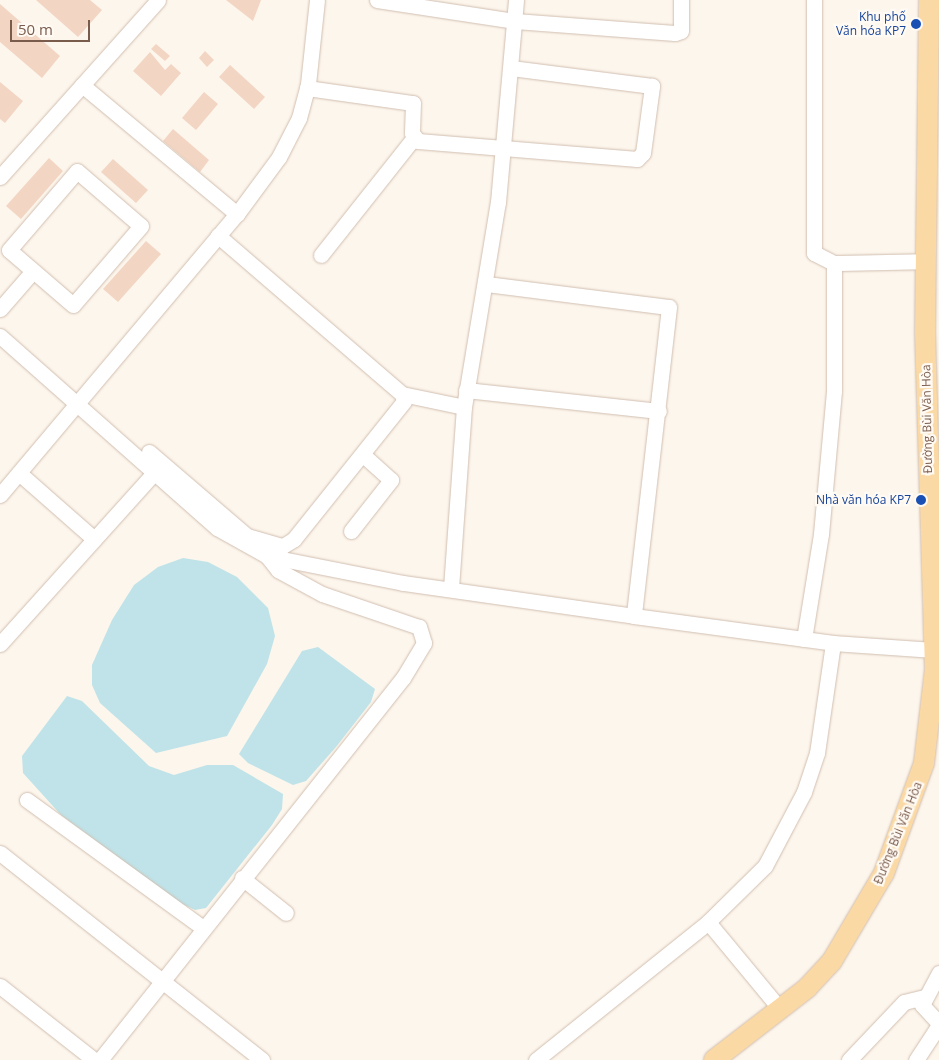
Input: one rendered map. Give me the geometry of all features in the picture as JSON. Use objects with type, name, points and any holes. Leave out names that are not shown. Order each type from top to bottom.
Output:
[{"type":"main road","name":"Đường Bùi Văn Hòa","points":[[714,1060],[780,1009],[832,961],[880,881],[917,791],[936,701],[932,333],[926,262],[929,0]]},
{"type":"street","points":[[0,177],[158,0]]},
{"type":"street","points":[[0,495],[237,214],[279,157],[299,118],[307,88],[316,0]]},
{"type":"street","points":[[378,0],[516,21],[674,33],[681,31],[681,0]]},
{"type":"street","points":[[451,588],[464,407],[486,284],[503,147],[516,21],[516,0]]},
{"type":"street","points":[[814,0],[814,253],[834,263],[926,262]]},
{"type":"street","points":[[413,139],[637,160],[644,153],[654,89],[645,83],[511,68]]},
{"type":"street","points":[[82,85],[237,214]]},
{"type":"street","points":[[307,88],[413,103],[413,139],[320,255]]},
{"type":"street","points":[[78,171],[141,226],[73,305],[33,270],[9,250],[78,171]]},
{"type":"street","points":[[218,236],[402,394],[464,407]]},
{"type":"street","points":[[804,639],[821,534],[834,391],[834,263]]},
{"type":"street","points":[[0,309],[33,270]]},
{"type":"street","points":[[486,284],[669,307],[659,411],[634,616]]},
{"type":"street","points":[[0,336],[78,401],[217,528],[267,556],[451,588],[634,616],[833,643],[936,644]]},
{"type":"street","points":[[466,390],[659,411]]},
{"type":"street","points":[[149,452],[247,536],[273,546],[294,539],[401,409],[402,394]]},
{"type":"street","points":[[351,531],[391,480],[364,455]]},
{"type":"street","points":[[0,644],[156,472]]},
{"type":"street","points":[[19,473],[94,539]]},
{"type":"street","points":[[100,1060],[202,927],[403,678],[424,643],[419,627],[322,594],[278,570],[267,556]]},
{"type":"street","points":[[536,1060],[708,922],[765,866],[804,792],[825,716],[833,643]]},
{"type":"street","points":[[28,800],[202,927]]},
{"type":"street","points":[[0,853],[262,1060]]},
{"type":"street","points":[[242,878],[286,913]]},
{"type":"street","points":[[708,922],[780,1009]]},
{"type":"street","points":[[916,1060],[939,1024],[925,1011],[924,997],[939,973]]},
{"type":"street","points":[[0,986],[94,1060]]},
{"type":"street","points":[[849,1060],[904,1002],[924,997]]},
{"type":"water","points":[[183,558],[208,562],[237,577],[268,608],[275,636],[267,664],[227,736],[156,753],[100,703],[92,685],[92,665],[112,620],[134,585],[158,567]]},
{"type":"water","points":[[318,647],[375,689],[371,702],[336,747],[306,781],[293,785],[248,763],[239,754],[302,651]]},
{"type":"water","points":[[67,696],[82,701],[149,766],[174,775],[207,765],[233,765],[283,794],[282,809],[272,825],[206,908],[195,910],[176,901],[61,815],[23,773],[22,756]]},
{"type":"building","points":[[36,0],[90,0],[102,10],[78,37]]},
{"type":"building","points":[[226,0],[261,0],[253,21]]},
{"type":"building","points":[[0,4],[60,56],[42,78],[0,42]]},
{"type":"building","points":[[156,44],[170,56],[165,61],[151,49]]},
{"type":"building","points":[[205,51],[214,60],[207,67],[199,58]]},
{"type":"building","points":[[150,52],[165,70],[171,64],[181,73],[161,96],[133,71]]},
{"type":"building","points":[[230,65],[265,97],[254,109],[219,77]]},
{"type":"building","points":[[0,82],[23,101],[5,123],[0,119]]},
{"type":"building","points":[[204,92],[218,104],[196,130],[182,118]]},
{"type":"building","points":[[173,129],[209,160],[200,172],[163,141]]},
{"type":"building","points":[[49,158],[63,171],[21,219],[6,206]]},
{"type":"building","points":[[113,159],[148,190],[136,203],[101,172]]},
{"type":"building","points":[[146,241],[161,254],[118,302],[103,289]]},
{"type":"place","name":"Khu phố Văn hóa KP7","points":[[916,24]]},
{"type":"place","name":"Nhà văn hóa KP7","points":[[921,500]]}]
